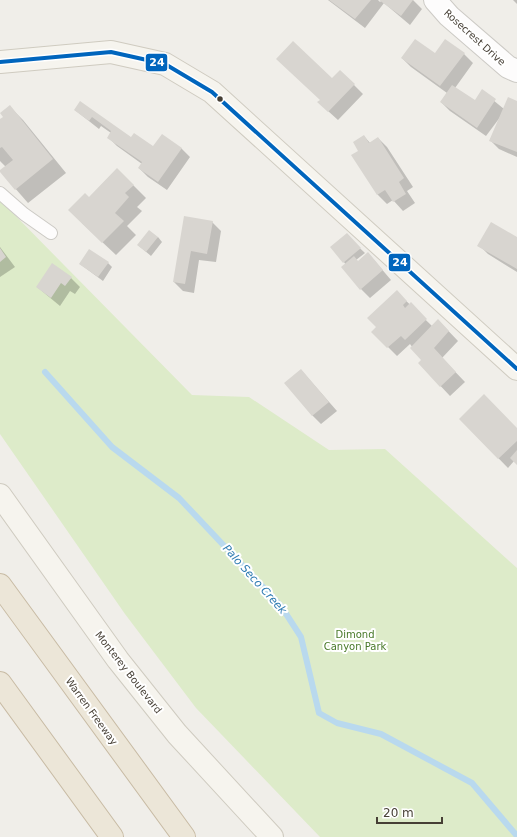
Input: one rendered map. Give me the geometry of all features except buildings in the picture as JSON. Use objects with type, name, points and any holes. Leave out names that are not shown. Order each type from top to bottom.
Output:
[{"type":"highway","name":"Warren Freeway","points":[[0,585],[184,837]]},
{"type":"highway","points":[[17,609],[197,837]]},
{"type":"highway","points":[[0,683],[112,837]]},
{"type":"street","name":"Rosecrest Drive","points":[[435,0],[449,16],[508,67],[517,71]]},
{"type":"street","points":[[0,62],[111,52],[165,64],[212,92],[517,369]]},
{"type":"street","name":"Monterey Boulevard","points":[[0,495],[118,660],[177,734],[272,837]]},
{"type":"lane","points":[[0,193],[24,214],[51,233]]},
{"type":"green space","name":"Dimond Canyon Park","points":[[0,200],[192,395],[249,397],[329,450],[385,449],[517,568],[517,837],[320,837],[196,708],[125,614],[0,434]]},
{"type":"waterway","name":"Palo Seco Creek","points":[[45,372],[112,447],[179,498],[281,606],[301,637],[319,713],[337,723],[381,734],[472,783],[517,836]]},
{"type":"transit line","name":"24","points":[[0,62],[111,52],[165,64],[212,92],[517,369]]}]
